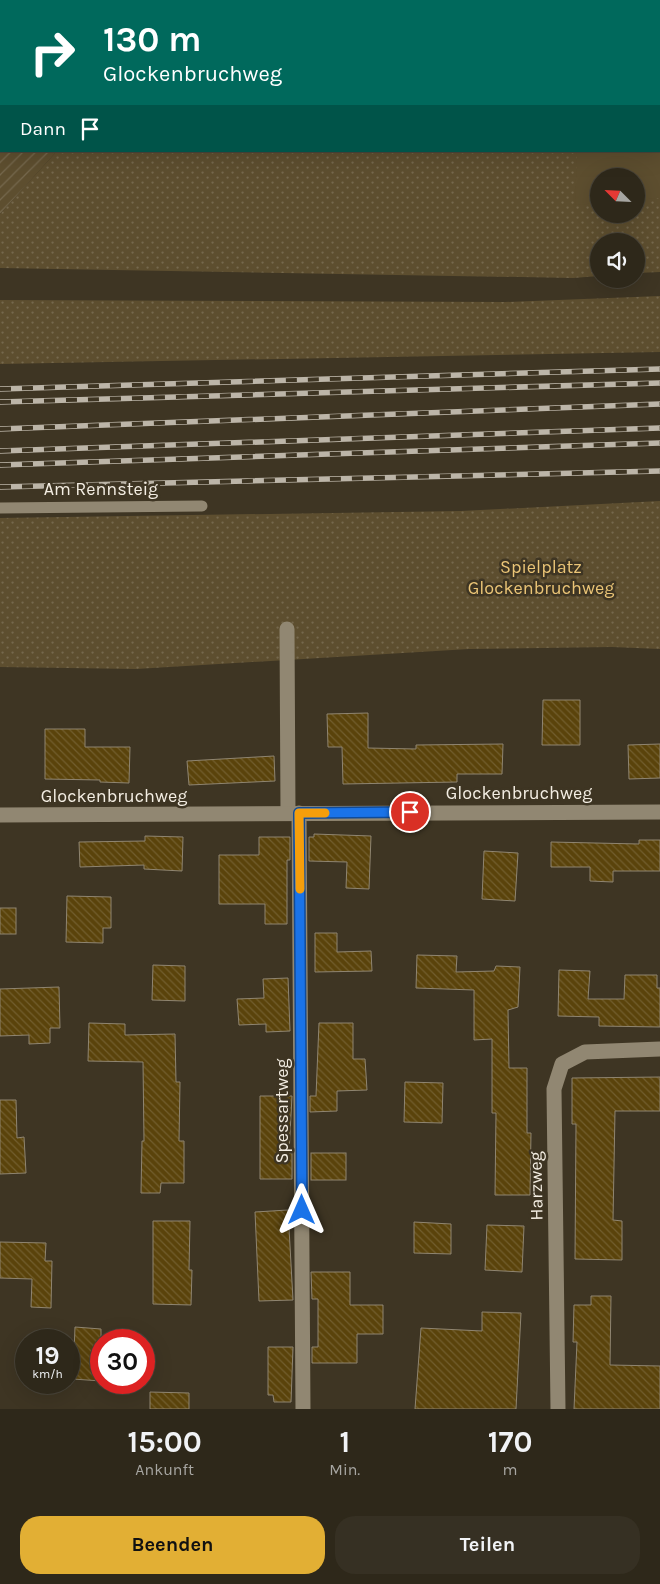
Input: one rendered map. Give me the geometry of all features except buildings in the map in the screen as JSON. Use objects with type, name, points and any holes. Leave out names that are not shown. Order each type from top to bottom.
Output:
[{"type":"street","points":[[287,629],[294,813]]},
{"type":"street","name":"Glockenbruchweg","points":[[0,815],[660,812]]},
{"type":"street","name":"Spessartweg","points":[[294,813],[302,1409]]},
{"type":"street","name":"Harzweg","points":[[558,1409],[554,1089],[562,1064],[585,1052],[660,1049]]},
{"type":"lane","name":"Am Rennsteig","points":[[0,508],[202,506]]},
{"type":"green space","points":[[0,152],[56,152],[0,214]]},
{"type":"green space","points":[[56,152],[577,152],[577,155],[660,153],[660,272],[645,273],[645,233],[590,233],[590,277],[573,278],[0,268],[0,214]]},
{"type":"green space","points":[[577,152],[660,152],[660,198],[645,199],[645,168],[590,168],[590,204],[575,205]]},
{"type":"green space","points":[[660,296],[660,352],[0,364],[0,300],[505,302]]},
{"type":"green space","name":"Spielplatz Glockenbruchweg","points":[[660,501],[660,649],[612,647],[469,649],[136,669],[0,667],[0,518],[461,511]]},
{"type":"railway","points":[[0,389],[660,369]]},
{"type":"railway","points":[[0,402],[660,383]]},
{"type":"railway","points":[[0,429],[660,404]]},
{"type":"railway","points":[[0,451],[660,428]]},
{"type":"railway","points":[[0,465],[660,443]]},
{"type":"railway","points":[[0,487],[660,471]]},
{"type":"slow traffic","points":[[300,889],[299,813],[325,813]]},
{"type":"route","points":[[302,1210],[299,813],[410,812]]}]
